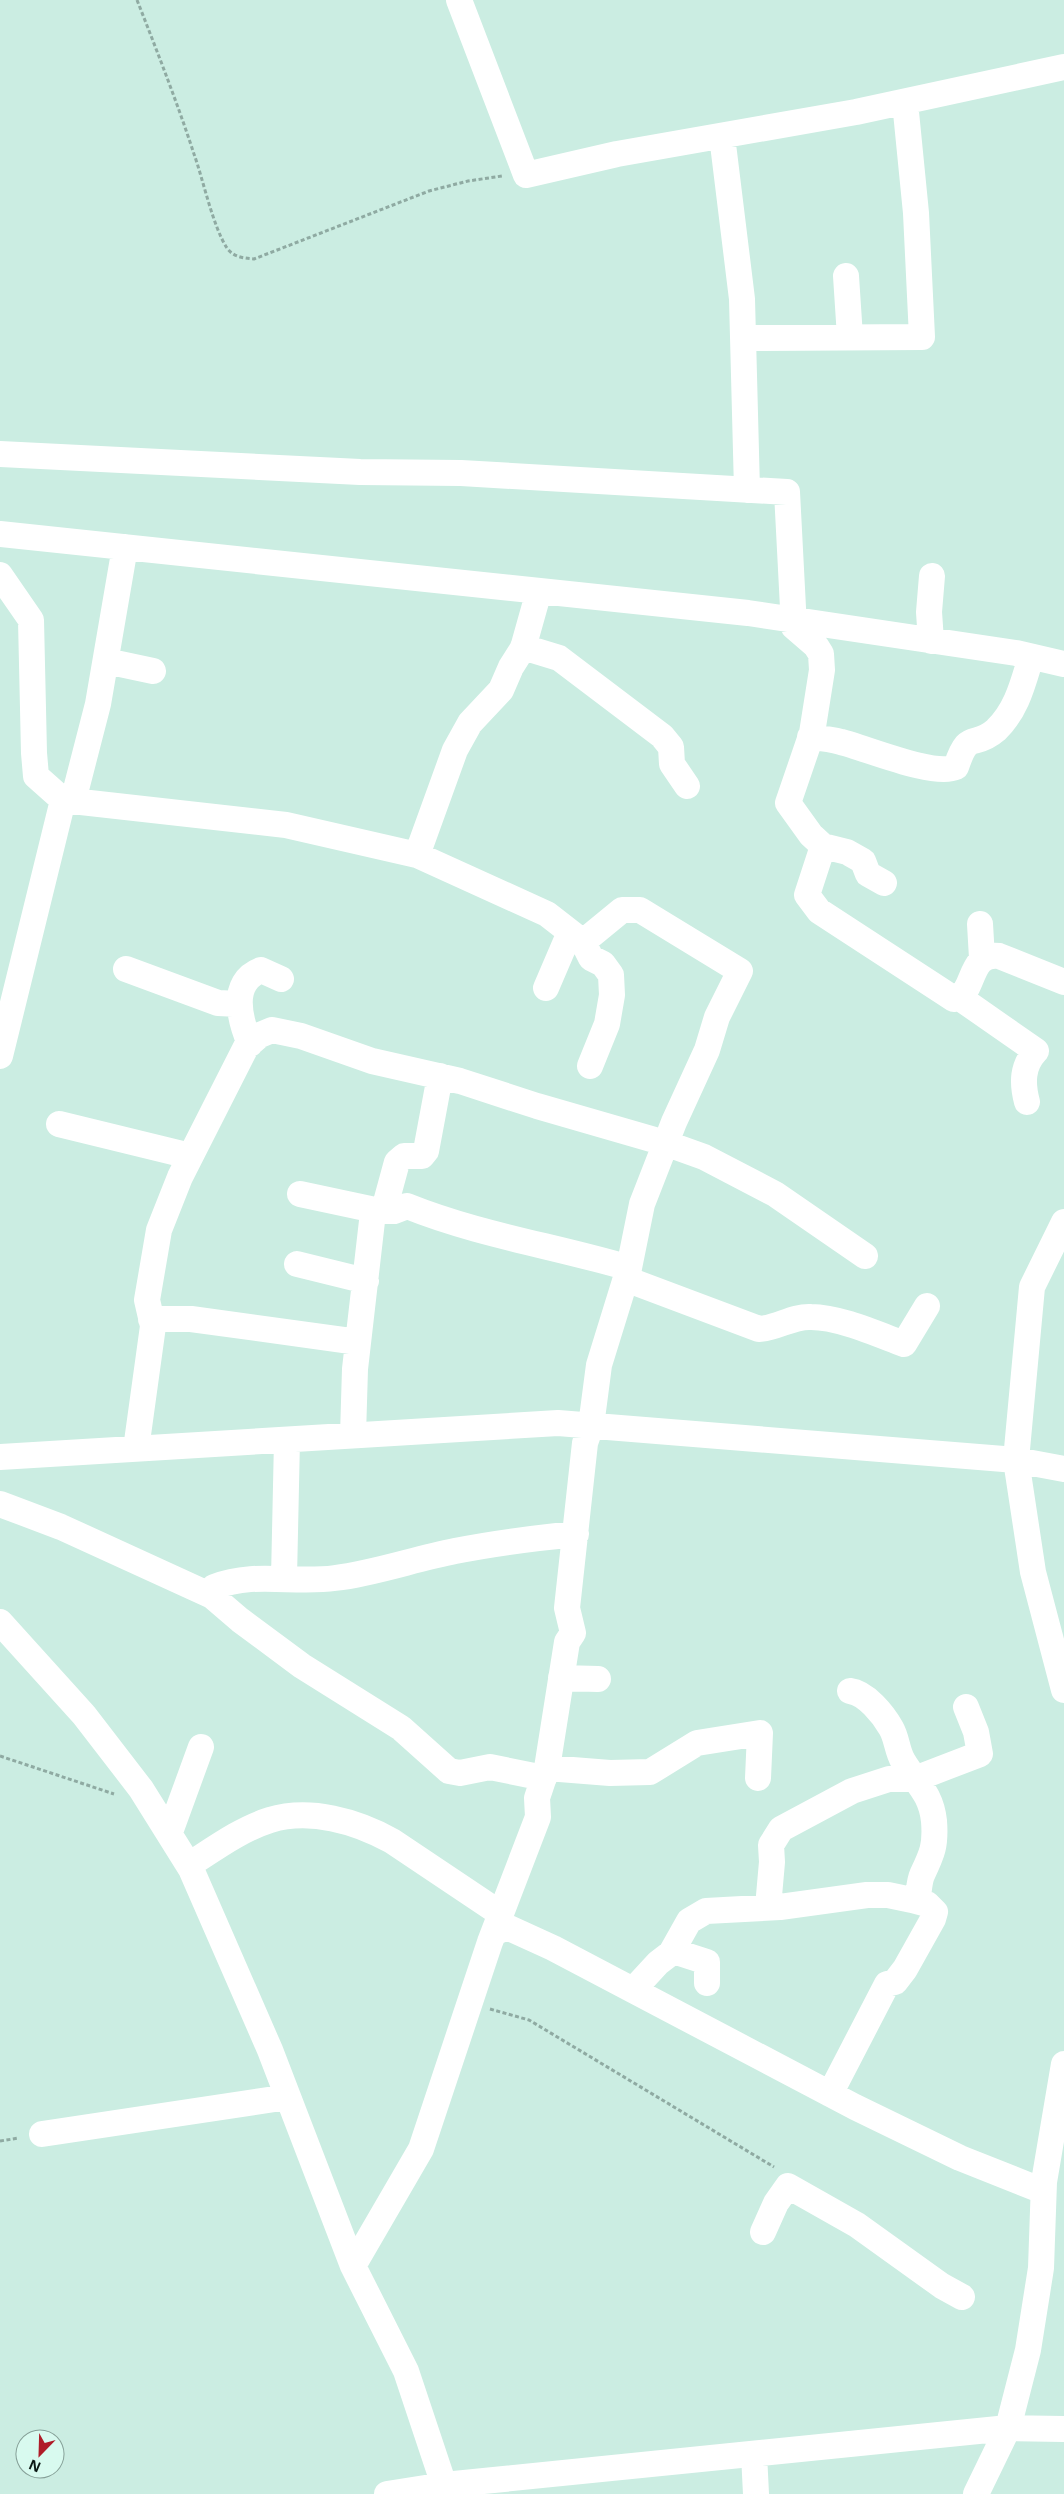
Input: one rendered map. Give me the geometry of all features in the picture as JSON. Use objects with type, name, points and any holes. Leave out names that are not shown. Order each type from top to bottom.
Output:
[{"type":"street","points":[[459,0],[526,175],[617,154],[904,102],[1064,67]]},
{"type":"street","points":[[743,338],[922,337],[916,213],[904,102]]},
{"type":"street","points":[[722,136],[742,299],[747,490]]},
{"type":"street","points":[[846,276],[850,337]]},
{"type":"street","points":[[0,454],[360,472],[461,473],[787,492],[794,627],[816,646],[822,654],[822,670],[810,737],[788,803],[811,835],[823,846],[847,852],[863,861],[868,874],[884,883]]},
{"type":"street","points":[[0,534],[795,620],[1031,656],[1064,664]]},
{"type":"street","points":[[0,1056],[68,800],[98,704],[125,547]]},
{"type":"street","points":[[0,575],[31,620],[36,776],[68,800],[286,825],[417,855],[547,914],[577,937],[592,958],[603,964],[611,976],[612,996],[607,1024],[590,1066]]},
{"type":"street","points":[[931,640],[929,612],[932,576]]},
{"type":"street","points":[[417,855],[455,750],[470,723],[501,690],[511,667],[523,648],[539,591]]},
{"type":"street","points":[[523,648],[559,658],[662,736],[671,747],[672,764],[687,786]]},
{"type":"street","points":[[810,737],[841,742],[916,764],[950,770],[956,767],[963,748],[970,741],[981,739],[995,731],[1007,717],[1018,700],[1031,656]]},
{"type":"street","points":[[106,661],[154,671]]},
{"type":"street","points":[[823,846],[807,895],[812,904],[819,911],[954,999],[960,998],[1036,1051],[1024,1068],[1024,1090],[1027,1102]]},
{"type":"street","points":[[353,2266],[421,2149],[498,1923],[538,1817],[538,1798],[545,1773],[567,1642],[573,1633],[567,1608],[586,1443],[591,1426],[599,1365],[627,1273],[642,1204],[665,1143],[707,1050],[717,1017],[740,971],[640,910],[622,910],[577,937],[546,988]]},
{"type":"street","points":[[960,998],[982,958],[980,924]]},
{"type":"street","points":[[982,958],[990,955],[999,956],[1064,982]]},
{"type":"street","points":[[126,969],[218,1003],[239,1004]]},
{"type":"street","points":[[250,1044],[241,1022],[239,998],[243,987],[254,972],[261,970],[281,979]]},
{"type":"street","points":[[136,1449],[153,1326],[147,1300],[159,1230],[190,1156],[246,1047],[260,1035],[272,1030],[301,1036],[372,1061],[440,1076],[665,1143],[704,1157],[775,1194],[865,1256]]},
{"type":"street","points":[[375,1210],[386,1206],[397,1162],[404,1156],[422,1156],[426,1151],[440,1076]]},
{"type":"street","points":[[59,1124],[190,1156]]},
{"type":"street","points":[[300,1194],[375,1210],[394,1211],[407,1206],[470,1229],[574,1252],[759,1329],[772,1329],[794,1318],[812,1316],[868,1330],[904,1344],[927,1306]]},
{"type":"street","points":[[353,1436],[355,1369],[375,1210]]},
{"type":"street","points":[[1064,1222],[1032,1287],[1016,1460],[1033,1572],[1064,1690]]},
{"type":"street","points":[[297,1264],[366,1281]]},
{"type":"street","points":[[151,1319],[191,1319],[358,1342]]},
{"type":"street","points":[[0,1457],[558,1423],[1016,1460],[1064,1469]]},
{"type":"street","points":[[284,1578],[287,1440]]},
{"type":"street","points":[[0,1504],[61,1527],[212,1596],[240,1620],[302,1666],[401,1728],[449,1770],[460,1773],[490,1767],[545,1773],[650,1772],[697,1743],[760,1733],[758,1778]]},
{"type":"street","points":[[212,1596],[214,1587],[242,1578],[334,1579],[377,1571],[454,1551],[532,1538],[576,1534]]},
{"type":"street","points":[[0,1622],[84,1715],[141,1788],[189,1865],[288,2097],[353,2266],[406,2371],[444,2485]]},
{"type":"street","points":[[561,1678],[598,1679]]},
{"type":"street","points":[[850,1691],[858,1692],[882,1716],[891,1729],[901,1758],[926,1792],[934,1820],[934,1835],[931,1859],[922,1876],[917,1901]]},
{"type":"street","points":[[768,1907],[772,1862],[771,1845],[781,1829],[852,1791],[889,1779],[915,1778],[980,1754],[976,1732],[966,1707]]},
{"type":"street","points":[[170,1832],[200,1747]]},
{"type":"street","points":[[189,1865],[234,1836],[270,1820],[319,1816],[375,1831],[392,1840],[498,1923],[634,1989],[830,2094],[960,2158],[1043,2191]]},
{"type":"street","points":[[634,1989],[658,1962],[673,1951],[689,1922],[706,1910],[768,1907],[867,1895],[888,1895],[927,1904],[935,1912],[933,1919],[905,1970],[895,1982],[887,1984],[830,2094]]},
{"type":"street","points":[[673,1951],[707,1962],[707,1983]]},
{"type":"street","points":[[976,2494],[1008,2428],[1028,2350],[1041,2268],[1043,2191],[1064,2064]]},
{"type":"street","points":[[42,2134],[288,2097]]},
{"type":"street","points":[[763,2232],[776,2203],[788,2186],[857,2225],[942,2286],[962,2297]]},
{"type":"street","points":[[387,2494],[444,2485],[577,2483],[754,2454],[1008,2428],[1064,2429]]},
{"type":"street","points":[[754,2454],[756,2494]]},
{"type":"path","points":[[137,0],[193,150],[213,214],[227,248],[242,258],[254,259],[429,191],[523,170]]},
{"type":"path","points":[[0,1756],[119,1795]]},
{"type":"path","points":[[471,2003],[529,2020],[775,2167]]}]
